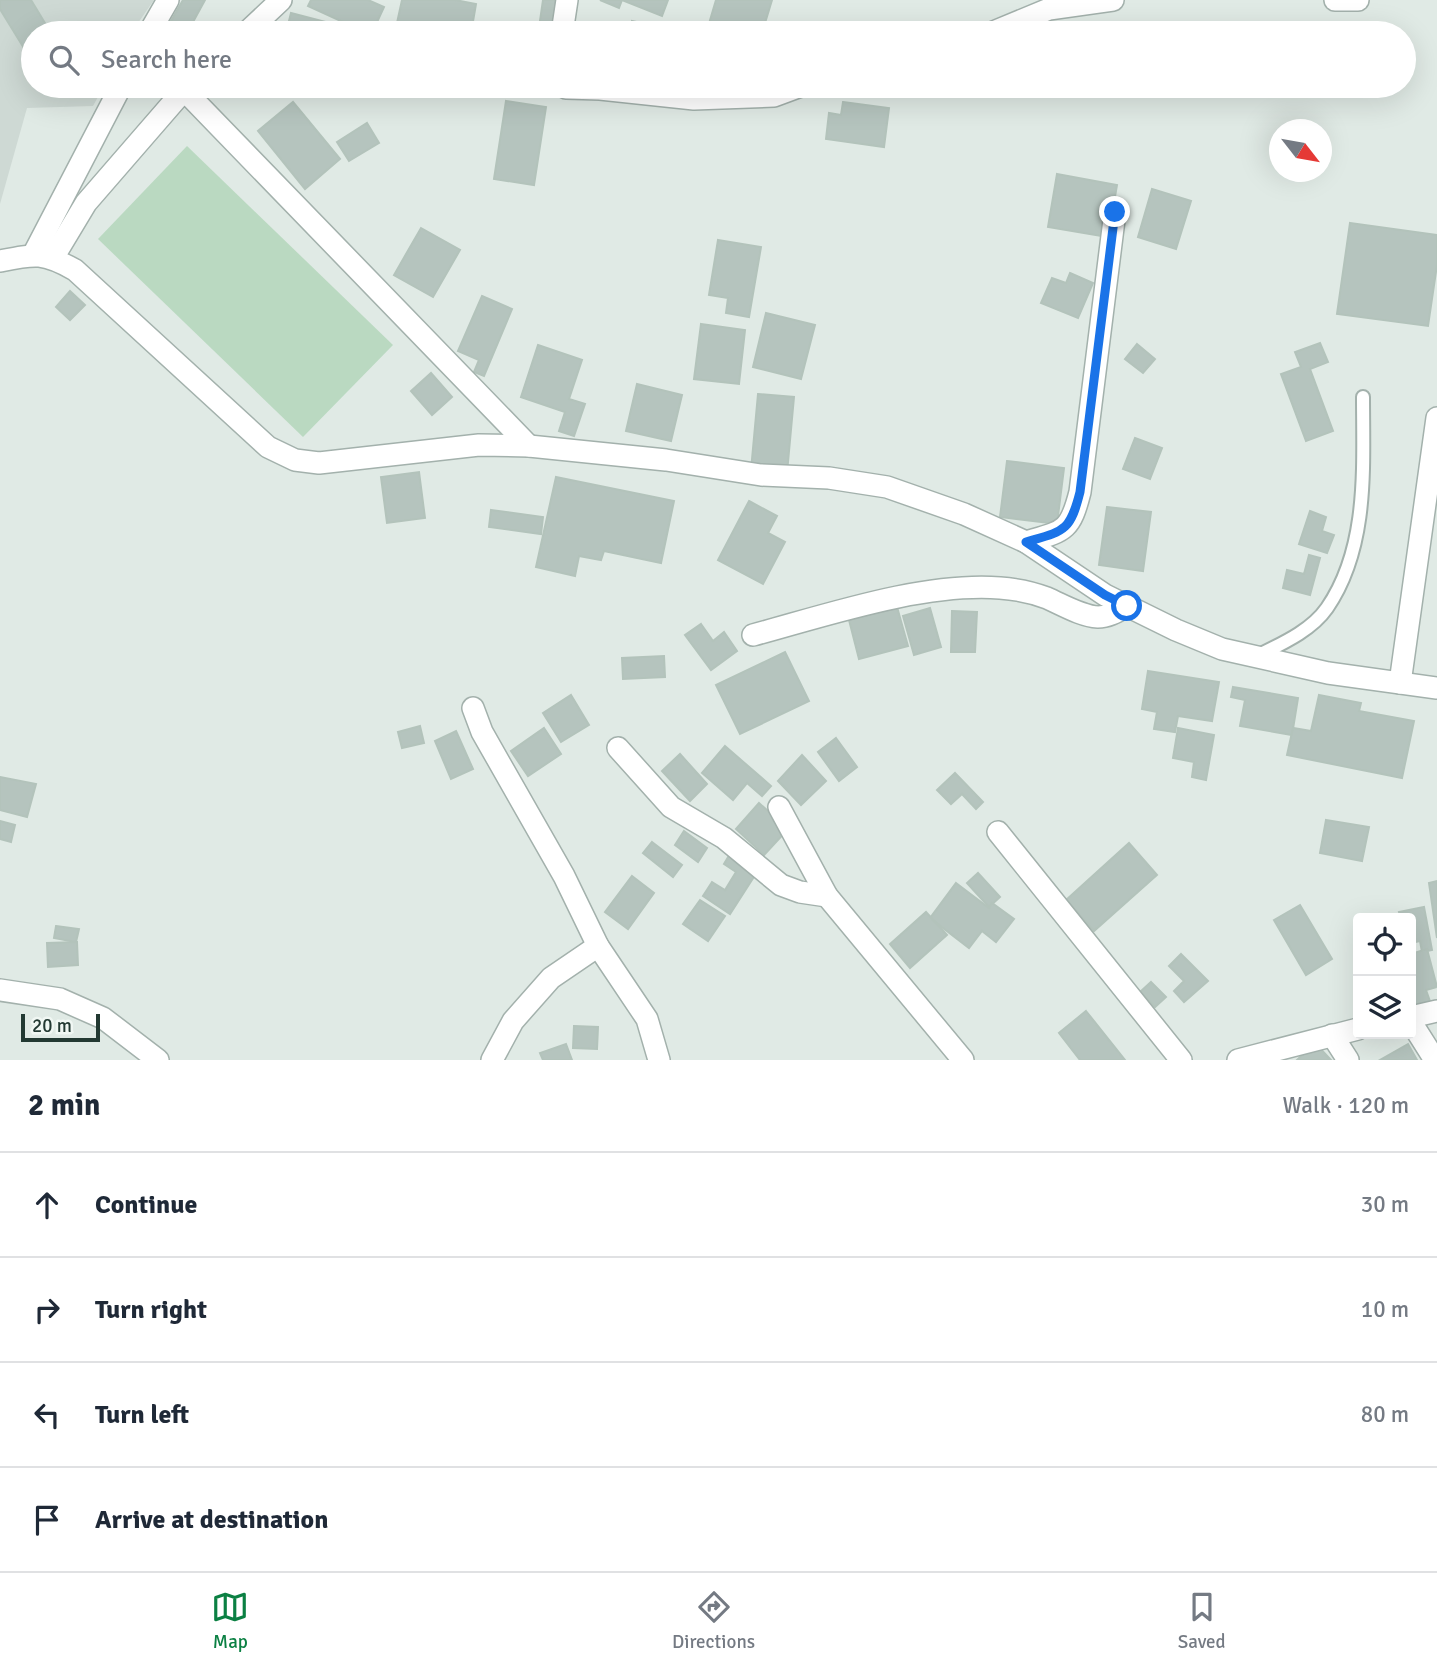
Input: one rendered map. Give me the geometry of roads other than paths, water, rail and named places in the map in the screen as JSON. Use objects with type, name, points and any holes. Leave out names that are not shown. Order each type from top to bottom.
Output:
[{"type":"street","points":[[156,21],[168,0]]},
{"type":"street","points":[[259,21],[281,0]]},
{"type":"street","points":[[564,21],[567,0]]},
{"type":"street","points":[[1020,21],[1049,9],[1113,0]]},
{"type":"street","points":[[1335,0],[1359,0]]},
{"type":"street","points":[[43,256],[115,98]]},
{"type":"street","points":[[43,256],[178,98]]},
{"type":"street","points":[[197,98],[529,446]]},
{"type":"street","points":[[685,98],[721,98]]},
{"type":"street","points":[[1026,542],[1066,527],[1074,517],[1080,492],[1115,212]]},
{"type":"street","points":[[0,261],[43,256],[75,271],[268,447],[295,460],[319,463],[480,445],[529,446],[666,460],[761,475],[829,478],[887,487],[964,514],[1026,542],[1105,595],[1176,631],[1222,649],[1328,673],[1437,688]]},
{"type":"street","points":[[1400,683],[1437,418]]},
{"type":"street","points":[[753,635],[861,605],[940,590],[1000,588],[1043,596],[1098,617],[1111,615],[1127,606]]},
{"type":"street","points":[[472,708],[482,732],[564,877],[598,946],[648,1019],[659,1060]]},
{"type":"street","points":[[618,748],[671,807],[724,838],[781,885],[827,897]]},
{"type":"street","points":[[779,807],[827,897],[963,1060]]},
{"type":"street","points":[[998,832],[1181,1060]]},
{"type":"street","points":[[492,1060],[513,1021],[551,978],[598,946]]},
{"type":"street","points":[[0,990],[60,999],[103,1018],[158,1060]]},
{"type":"street","points":[[1416,1016],[1437,1011]]},
{"type":"street","points":[[1238,1060],[1353,1030]]},
{"type":"street","points":[[1416,1031],[1435,1060]]},
{"type":"street","points":[[1332,1035],[1348,1060]]},
{"type":"lane","points":[[1256,656],[1298,635],[1327,609],[1350,561],[1363,487],[1363,397]]}]
